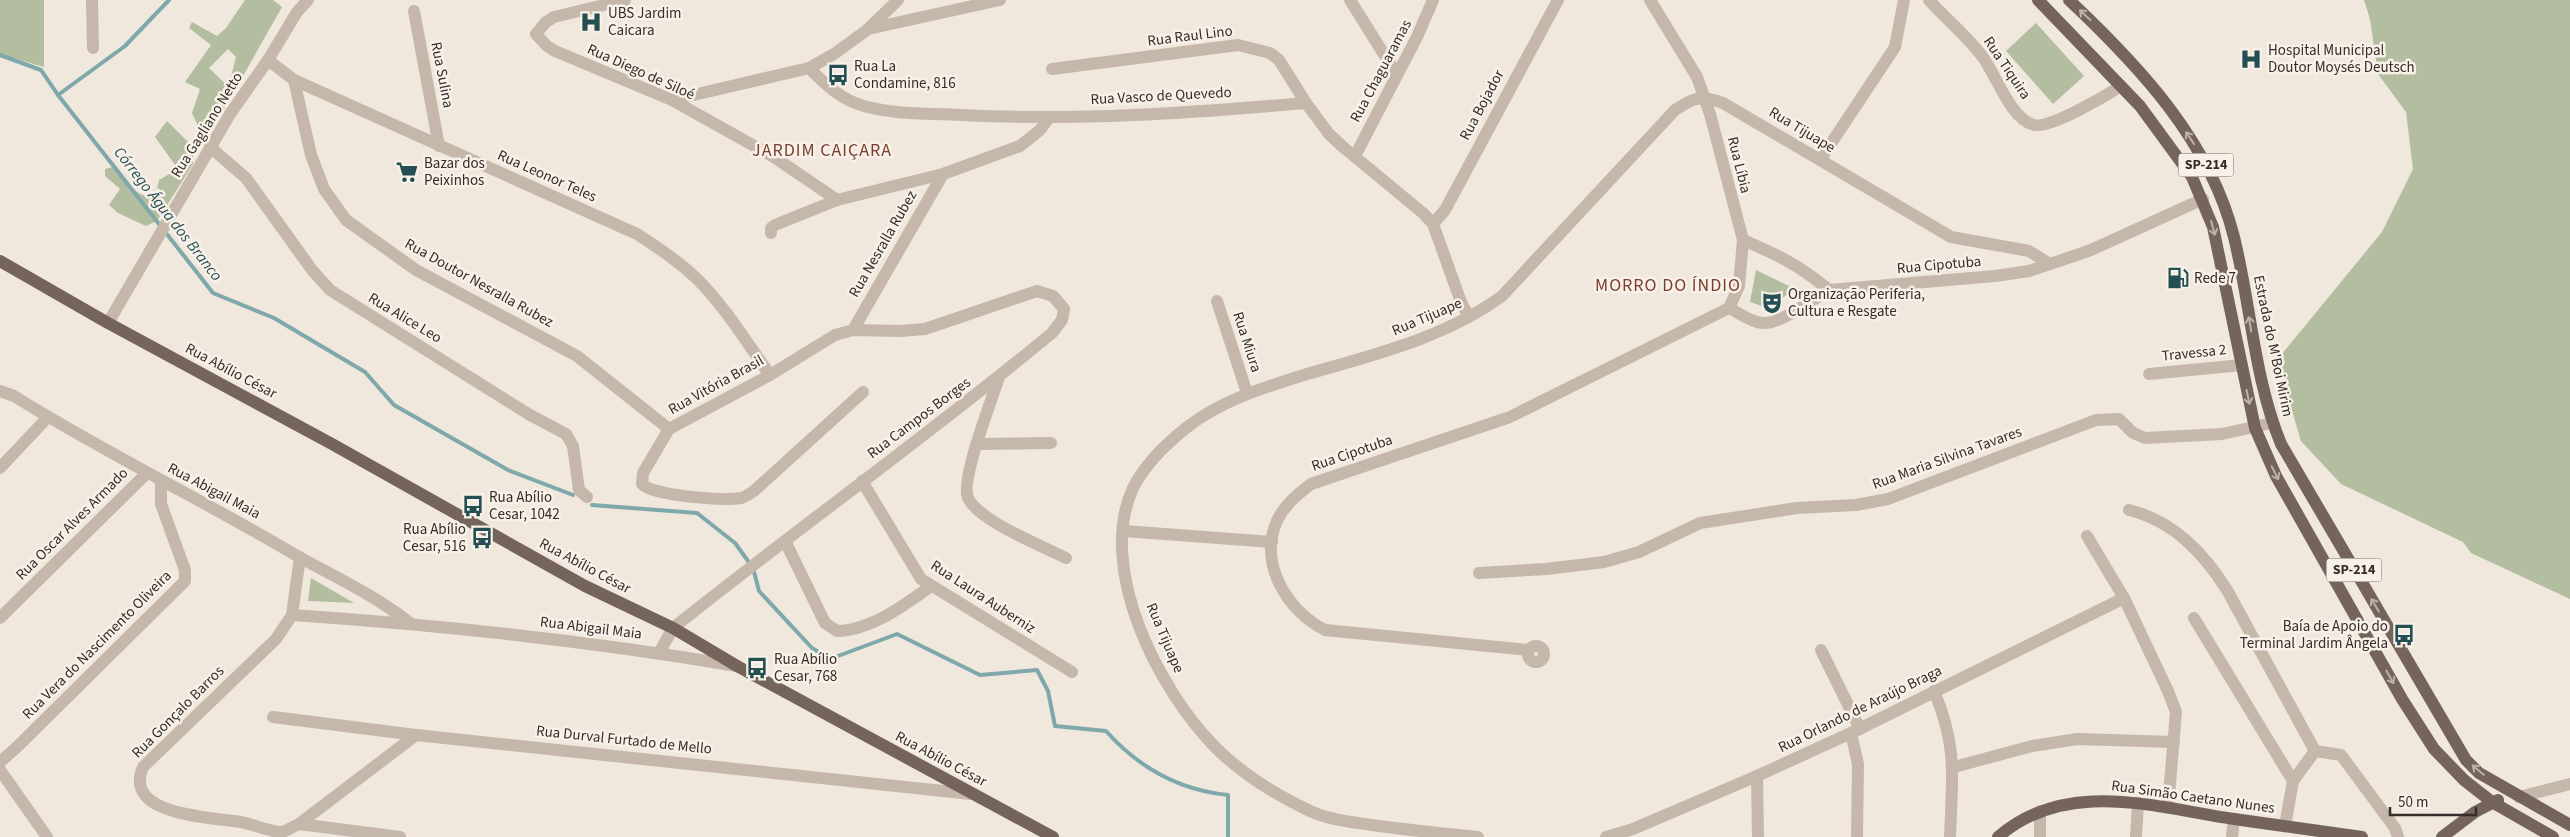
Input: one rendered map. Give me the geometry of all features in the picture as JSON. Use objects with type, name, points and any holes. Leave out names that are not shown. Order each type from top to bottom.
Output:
[{"type":"main road","name":"SP-214","points":[[2038,0],[2121,86],[2160,130],[2192,177],[2203,199],[2213,227],[2255,428],[2276,476],[2408,707],[2434,749],[2450,767],[2492,802],[2553,837]]},
{"type":"main road","name":"Estrada do M'Boi Mirim","points":[[2069,0],[2137,69],[2165,102],[2196,146],[2219,191],[2234,237],[2253,340],[2272,423],[2293,468],[2466,760],[2479,773],[2570,825]]},
{"type":"main road","points":[[2100,64],[2121,78],[2130,77],[2137,69]]},
{"type":"main road","name":"Rua Abílio César","points":[[0,261],[108,323],[327,442],[585,586],[673,628],[737,666],[1053,837]]},
{"type":"main road","points":[[2442,837],[2492,802],[2518,797]]},
{"type":"main road","name":"Rua Simão Caetano Nunes","points":[[1998,837],[2012,825],[2040,811],[2077,801],[2138,803],[2362,837]]},
{"type":"street","points":[[92,0],[93,48]]},
{"type":"street","name":"Rua Gagliano Netto","points":[[108,323],[230,114],[268,60],[297,12],[308,0]]},
{"type":"street","name":"Rua Diego de Siloé","points":[[625,0],[554,17],[546,22],[536,34],[547,46],[560,54],[672,100],[774,158],[837,200]]},
{"type":"street","points":[[672,100],[809,68],[834,54],[867,30],[898,0]]},
{"type":"street","points":[[867,30],[1000,0]]},
{"type":"street","points":[[1350,0],[1397,75]]},
{"type":"street","name":"Rua Chaguaramas","points":[[1355,156],[1429,14],[1433,0]]},
{"type":"street","name":"Rua Bojador","points":[[1433,224],[1445,210],[1558,0]]},
{"type":"street","name":"Rua Líbia","points":[[1650,0],[1697,77],[1705,97],[1743,240]]},
{"type":"street","points":[[1820,160],[1895,47],[1904,0]]},
{"type":"street","name":"Rua Tiquira","points":[[1929,0],[1982,56],[2012,106],[2027,122],[2034,125],[2046,124],[2071,114],[2121,86]]},
{"type":"street","name":"Rua Sulina","points":[[414,11],[439,146]]},
{"type":"street","name":"Rua Raul Lino","points":[[1052,70],[1238,45],[1270,53],[1279,60],[1306,103]]},
{"type":"street","name":"Rua Leonor Teles","points":[[268,60],[294,80],[637,234],[665,253],[699,281],[716,301],[770,375]]},
{"type":"street","name":"Rua Vasco de Quevedo","points":[[809,68],[829,88],[864,106],[905,112],[1049,118],[1221,110],[1306,103]]},
{"type":"street","name":"Rua Doutor Nesralla Rubez","points":[[294,80],[314,164],[330,201],[346,220],[416,270],[577,356],[669,429]]},
{"type":"street","name":"Rua Tijuape","points":[[1478,837],[1435,835],[1338,821],[1322,816],[1269,789],[1215,748],[1191,722],[1158,668],[1140,629],[1126,573],[1122,546],[1125,515],[1133,488],[1150,464],[1186,428],[1218,407],[1247,393],[1406,345],[1470,317],[1502,296],[1675,110],[1688,101],[1705,97],[1723,103],[1951,237],[2028,251],[2050,264]]},
{"type":"street","points":[[1306,103],[1328,134],[1424,214],[1433,224],[1461,302],[1470,317]]},
{"type":"street","points":[[771,233],[771,228],[775,225],[837,200],[943,174],[1020,146],[1040,130],[1049,118]]},
{"type":"street","name":"Rua Alice Leo","points":[[210,147],[246,178],[312,270],[330,290],[518,408],[566,434],[573,446],[579,490],[587,498]]},
{"type":"street","name":"Rua Nesralla Rubez","points":[[853,330],[943,174]]},
{"type":"street","points":[[2050,264],[2091,250],[2203,199]]},
{"type":"street","points":[[1730,308],[1739,286],[1743,240],[1787,259],[1804,269],[1829,290]]},
{"type":"street","name":"Rua Cipotuba","points":[[1529,650],[1325,630],[1297,612],[1286,597],[1277,577],[1272,542],[1277,521],[1295,496],[1311,484],[1510,417],[1730,308],[1759,322],[1768,322],[1788,314],[1829,290],[1995,276],[2029,271],[2050,264]]},
{"type":"street","name":"Rua Campos Borges","points":[[659,653],[673,628],[862,481],[910,447],[999,376],[1052,333],[1059,325],[1065,313],[1053,296],[1037,291],[926,329],[900,331],[853,330]]},
{"type":"street","name":"Rua Miura","points":[[1217,301],[1247,393]]},
{"type":"street","name":"Rua Vitória Brasil","points":[[853,330],[835,335],[770,375],[669,429],[643,473],[642,484],[646,488],[701,496],[730,499],[744,497],[754,491],[863,392]]},
{"type":"street","name":"Travessa 2","points":[[2149,374],[2242,365]]},
{"type":"street","points":[[999,376],[977,444],[967,486],[967,497],[973,506],[1003,527],[1066,558]]},
{"type":"street","name":"Rua Abigail Maia","points":[[0,391],[14,396],[125,459],[146,474],[270,538],[377,600],[410,623]]},
{"type":"street","points":[[0,468],[48,417]]},
{"type":"street","name":"Rua Maria Silvina Tavares","points":[[1480,573],[1546,570],[1604,562],[1639,552],[1700,523],[1788,509],[1856,505],[1888,499],[2104,418],[2119,419],[2133,433],[2145,438],[2222,434],[2272,423]]},
{"type":"street","points":[[977,444],[1052,443]]},
{"type":"street","name":"Rua Oscar Alves Armado","points":[[0,618],[146,474]]},
{"type":"street","name":"Rua Vera do Nascimento Oliveira","points":[[0,762],[17,748],[185,581],[182,564],[163,509],[161,481]]},
{"type":"street","name":"Rua Laura Auberniz","points":[[862,481],[918,576],[931,586],[1072,672]]},
{"type":"street","points":[[2129,510],[2149,515],[2166,525],[2188,541],[2211,565],[2316,751]]},
{"type":"street","points":[[1124,531],[1272,542]]},
{"type":"street","points":[[2087,536],[2124,598],[2176,712],[2168,807]]},
{"type":"street","points":[[784,541],[825,623],[837,631],[860,626],[881,618],[931,586]]},
{"type":"street","name":"Rua Gonçalo Barros","points":[[300,557],[292,615],[276,639],[143,767],[140,781],[147,797],[163,809],[242,822],[283,834],[299,824],[416,735]]},
{"type":"street","name":"Rua Orlando de Araújo Braga","points":[[1606,837],[1633,829],[1856,731],[2124,598]]},
{"type":"street","name":"Rua Abigail Maia","points":[[292,615],[410,623],[659,653],[737,666]]},
{"type":"street","points":[[2194,618],[2293,781]]},
{"type":"street","points":[[1820,650],[1856,731],[1858,764],[1857,837]]},
{"type":"street","points":[[1934,691],[1950,735],[1954,767],[1950,837]]},
{"type":"street","name":"Rua Durval Furtado de Mello","points":[[273,717],[416,735],[971,794]]},
{"type":"street","points":[[1954,767],[2032,746],[2077,739],[2174,742]]},
{"type":"street","points":[[2285,826],[2293,781],[2316,751]]},
{"type":"street","points":[[2316,751],[2341,755],[2395,828],[2398,837]]},
{"type":"street","points":[[0,770],[47,837]]},
{"type":"street","points":[[1757,776],[1758,837]]},
{"type":"street","points":[[2518,797],[2570,784]]},
{"type":"street","points":[[2136,837],[2138,803]]},
{"type":"street","points":[[2040,811],[2040,837]]},
{"type":"street","points":[[2232,837],[2234,819]]},
{"type":"street","points":[[299,824],[400,837]]},
{"type":"green space","points":[[0,0],[44,0],[44,67],[0,54]]},
{"type":"green space","points":[[245,0],[273,0],[282,7],[239,83],[230,81],[236,57],[228,49],[209,68],[234,92],[211,131],[198,126],[192,113],[200,89],[185,82],[211,45],[189,28],[192,22],[217,36],[226,28]]},
{"type":"green space","points":[[2364,0],[2570,0],[2570,599],[2471,553],[2463,542],[2341,484],[2301,441],[2277,360],[2382,232],[2413,169],[2406,112],[2378,74],[2370,19]]},
{"type":"green space","points":[[2036,23],[2084,76],[2053,104],[2006,51]]},
{"type":"green space","points":[[167,121],[194,148],[193,164],[157,221],[146,226],[118,213],[109,205],[120,189],[105,176],[105,169],[113,167],[128,185],[139,193],[146,196],[162,197],[164,192],[157,188],[159,180],[178,169],[155,137]]},
{"type":"green space","points":[[1756,270],[1789,286],[1792,291],[1768,308],[1750,302]]},
{"type":"green space","points":[[311,578],[354,603],[308,601]]},
{"type":"waterway","points":[[58,95],[125,46],[169,0]]},
{"type":"waterway","name":"Córrego Água dos Branco","points":[[0,55],[41,70],[58,95],[213,293],[274,318],[365,372],[394,405],[508,470],[573,495]]},
{"type":"waterway","name":"Córrego Água dos Branco","points":[[592,505],[697,513],[735,543],[753,568],[759,591],[812,648],[830,659],[897,634],[980,675],[1037,670],[1048,691],[1055,726],[1106,731],[1132,756],[1161,775],[1192,788],[1228,795],[1228,837]]},
{"type":"place","name":"UBS Jardim Caicara","points":[[591,22]]},
{"type":"place","name":"Hospital Municipal Doutor Moysés Deutsch","points":[[2251,59]]},
{"type":"place","name":"Rua La Condamine, 816","points":[[838,75]]},
{"type":"place","name":"Bazar dos Peixinhos","points":[[407,172]]},
{"type":"place","name":"Rede 7","points":[[2178,278]]},
{"type":"place","name":"Organização Periferia, Cultura e Resgate","points":[[1772,303]]},
{"type":"place","name":"Rua Abílio Cesar, 1042","points":[[473,506]]},
{"type":"place","name":"Rua Abílio Cesar, 516","points":[[482,538]]},
{"type":"place","name":"Baía de Apoio do Terminal Jardim Ângela","points":[[2404,635]]},
{"type":"place","name":"Rua Abílio Cesar, 768","points":[[757,668]]},
{"type":"district","name":"JARDIM CAIÇARA","points":[[822,150]]},
{"type":"district","name":"MORRO DO ÍNDIO","points":[[1668,285]]}]
